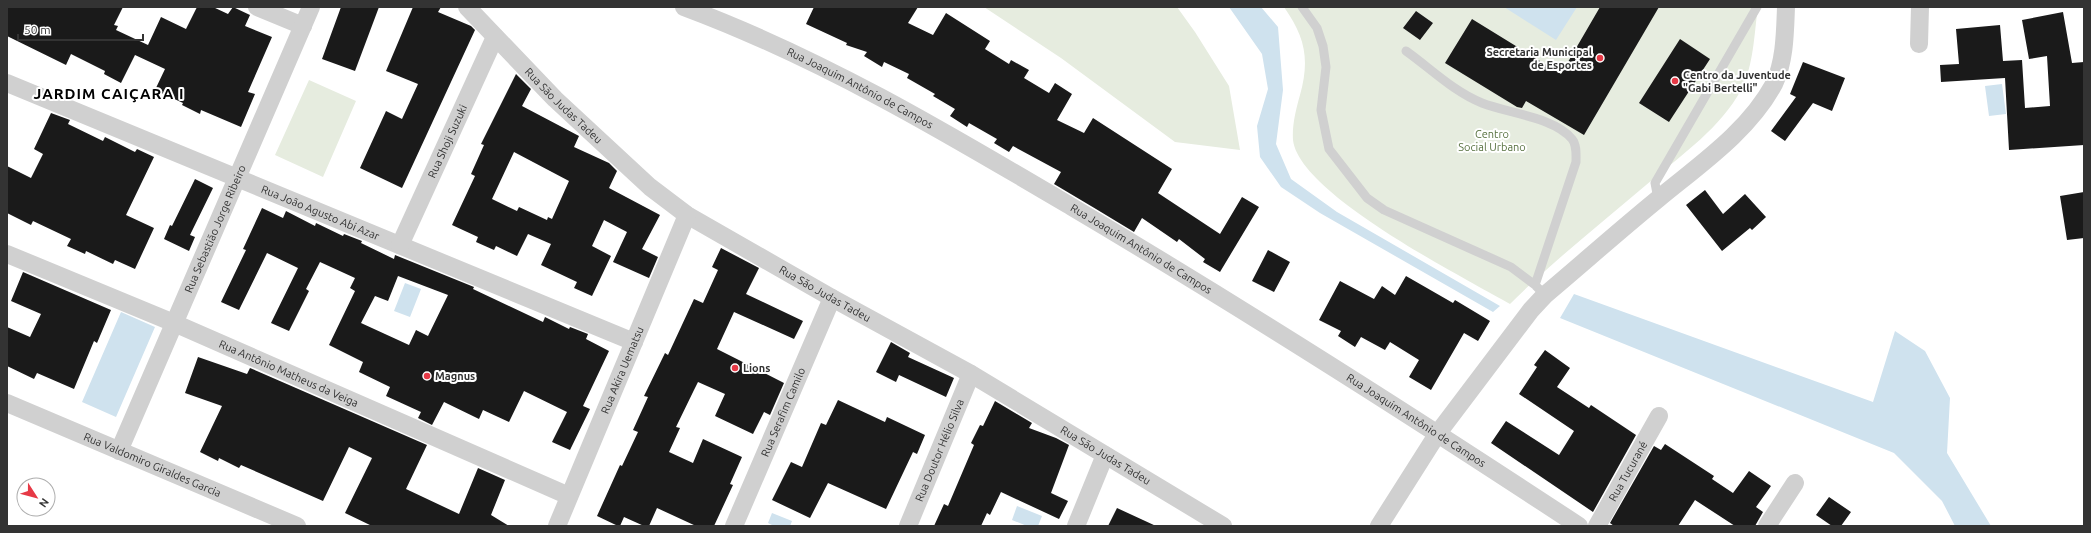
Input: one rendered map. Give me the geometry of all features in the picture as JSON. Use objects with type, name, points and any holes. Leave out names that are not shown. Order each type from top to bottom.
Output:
[{"type":"street","points":[[257,7],[303,26]]},
{"type":"street","name":"Rua Sebastião Jorge Ribeiro","points":[[119,451],[311,7]]},
{"type":"street","name":"Rua São Judas Tadeu","points":[[467,7],[494,37],[555,99],[650,186],[687,215],[832,298],[971,374],[1223,526]]},
{"type":"street","name":"Rua Joaquim Antônio de Campos","points":[[684,7],[757,35],[910,113],[1173,267],[1438,433],[1579,526]]},
{"type":"street","points":[[1379,526],[1438,433],[1514,332],[1540,290],[1658,199],[1718,149],[1754,114],[1774,83],[1780,68],[1785,36],[1786,7]]},
{"type":"street","points":[[1919,44],[1920,7]]},
{"type":"street","name":"Rua Shoji Suzuki","points":[[400,245],[494,37]]},
{"type":"street","name":"Rua João Agusto Abi Azar","points":[[7,83],[634,342]]},
{"type":"street","name":"Rua Akira Uematsu","points":[[557,526],[687,215]]},
{"type":"street","name":"Rua Antônio Matheus da Veiga","points":[[7,254],[174,323],[569,496]]},
{"type":"street","name":"Rua Serafim Camilo","points":[[734,526],[832,298]]},
{"type":"street","name":"Rua Doutor Hélio Silva","points":[[908,526],[971,374]]},
{"type":"street","name":"Rua Valdomiro Giraldes Garcia","points":[[7,403],[297,526]]},
{"type":"street","name":"Rua Tucurané","points":[[1597,526],[1659,416]]},
{"type":"street","points":[[1076,526],[1105,455]]},
{"type":"street","points":[[1767,526],[1795,483]]},
{"type":"lane","points":[[1302,7],[1317,28],[1323,46],[1326,67],[1321,110],[1329,149],[1367,198],[1384,210],[1511,267],[1540,290],[1576,162],[1576,150],[1573,139],[1562,130],[1540,120],[1482,103],[1447,81],[1406,51]]},
{"type":"lane","points":[[1658,199],[1655,183],[1757,7]]},
{"type":"green space","points":[[984,7],[1177,7],[1195,32],[1229,86],[1240,150],[1175,142],[1061,58]]},
{"type":"green space","name":"Centro Social Urbano","points":[[1284,7],[1758,7],[1749,70],[1741,90],[1723,116],[1689,150],[1562,256],[1510,304],[1422,254],[1352,209],[1323,185],[1302,161],[1293,140],[1293,129],[1305,70],[1304,49],[1297,28]]},
{"type":"green space","points":[[309,80],[356,101],[323,177],[275,155]]},
{"type":"water","points":[[1229,7],[1261,7],[1278,27],[1283,90],[1276,144],[1291,179],[1337,212],[1500,306],[1493,312],[1320,213],[1281,187],[1260,157],[1257,126],[1268,89],[1262,54]]},
{"type":"water","points":[[1504,7],[1577,7],[1556,40]]},
{"type":"water","points":[[2002,84],[2006,114],[1989,116],[1985,86]]},
{"type":"water","points":[[405,283],[421,289],[410,317],[394,311]]},
{"type":"water","points":[[1574,294],[1873,402],[1895,331],[1925,351],[1950,398],[1947,453],[1991,526],[1955,526],[1942,501],[1894,453],[1560,318]]},
{"type":"water","points":[[121,312],[155,327],[116,417],[82,402]]},
{"type":"water","points":[[1017,506],[1042,516],[1038,526],[1027,526],[1012,520]]},
{"type":"water","points":[[772,513],[792,521],[790,526],[774,526],[768,523]]},
{"type":"building","points":[[7,7],[123,7],[114,25],[118,26],[116,30],[148,45],[161,17],[186,29],[197,7],[213,7],[228,14],[233,7],[250,15],[245,26],[272,37],[248,92],[255,94],[241,127],[201,110],[200,114],[182,105],[183,103],[155,90],[165,69],[135,55],[121,83],[104,74],[105,71],[71,54],[66,65],[7,36]]},
{"type":"building","points":[[341,7],[379,7],[355,71],[322,59]]},
{"type":"building","points":[[413,7],[441,7],[438,12],[471,26],[475,30],[402,188],[360,168],[386,111],[402,119],[418,84],[386,71]]},
{"type":"building","points":[[814,7],[918,7],[908,23],[933,35],[946,13],[990,41],[985,49],[1009,64],[1011,60],[1029,70],[1024,78],[1049,93],[1055,83],[1072,94],[1057,120],[1084,133],[1093,118],[1172,169],[1158,193],[1220,234],[1242,197],[1259,207],[1220,272],[1203,262],[1205,259],[1179,239],[1177,242],[1142,218],[1134,232],[1054,184],[1061,172],[1013,146],[1009,152],[994,143],[997,139],[969,123],[967,127],[950,116],[955,109],[933,96],[935,94],[907,78],[909,74],[884,62],[882,67],[864,56],[867,52],[846,45],[847,43],[806,24]]},
{"type":"building","points":[[1600,7],[1659,7],[1584,135],[1526,101],[1522,108],[1517,107],[1445,63],[1472,19],[1561,74]]},
{"type":"building","points":[[1416,11],[1433,23],[1420,40],[1403,28]]},
{"type":"building","points":[[2063,12],[2072,63],[2084,62],[2084,145],[2009,150],[2005,78],[1941,82],[1940,65],[1959,64],[1956,29],[2000,25],[2003,61],[2022,60],[2025,108],[2050,106],[2047,56],[2029,59],[2022,20]]},
{"type":"building","name":"Centro da Juventude \"Gabi Bertelli\"","points":[[1680,39],[1710,59],[1669,122],[1639,103]]},
{"type":"building","points":[[1803,62],[1845,78],[1832,111],[1813,103],[1785,141],[1771,131],[1796,97],[1790,94]]},
{"type":"building","points":[[516,74],[531,89],[522,106],[579,136],[574,147],[609,163],[617,171],[609,188],[660,215],[642,249],[658,257],[649,278],[613,262],[627,232],[604,220],[592,246],[611,256],[592,296],[574,288],[577,282],[541,265],[551,244],[528,234],[517,256],[496,246],[494,250],[476,242],[478,237],[452,225],[475,176],[471,174],[484,145],[481,144]],"holes":[[[514,152],[569,181],[552,219],[548,217],[547,220],[519,207],[517,211],[492,199]]]},
{"type":"building","points":[[51,113],[70,120],[68,124],[103,141],[105,137],[135,152],[137,149],[154,157],[126,215],[154,228],[135,269],[115,260],[113,264],[86,251],[85,254],[67,246],[71,239],[33,221],[31,225],[7,213],[7,166],[31,178],[43,154],[34,149]]},
{"type":"building","points":[[195,179],[213,188],[190,235],[195,237],[189,251],[164,239]]},
{"type":"building","points":[[1705,190],[1723,214],[1745,194],[1766,217],[1752,230],[1750,228],[1722,251],[1686,205]]},
{"type":"building","points":[[2084,192],[2084,238],[2067,240],[2060,196]]},
{"type":"building","points":[[262,208],[283,218],[286,211],[315,226],[316,223],[343,236],[344,234],[362,241],[361,243],[394,259],[395,255],[474,287],[473,289],[543,322],[545,317],[569,329],[570,327],[588,334],[586,339],[609,351],[583,406],[590,409],[570,450],[552,442],[567,412],[524,391],[509,422],[483,410],[479,419],[444,402],[432,425],[418,418],[421,412],[386,396],[390,387],[359,372],[363,362],[329,345],[355,291],[350,288],[355,278],[320,262],[306,289],[309,291],[289,331],[271,323],[298,268],[267,253],[239,310],[221,302],[246,250],[243,249]],"holes":[[[398,276],[448,295],[428,336],[416,330],[409,345],[361,323],[375,296],[388,301]]]},
{"type":"building","points":[[721,248],[759,268],[746,294],[803,321],[794,339],[734,312],[717,349],[784,383],[770,415],[764,412],[753,434],[715,416],[725,394],[698,382],[694,390],[676,427],[680,428],[669,452],[693,463],[703,439],[742,457],[730,484],[733,485],[714,526],[696,526],[657,508],[649,526],[644,526],[624,517],[620,526],[618,526],[597,516],[620,465],[622,466],[638,432],[633,430],[648,397],[644,396],[665,353],[668,355],[694,299],[703,303],[718,270],[712,267]]},
{"type":"building","points":[[1268,250],[1290,262],[1274,292],[1252,281]]},
{"type":"building","points":[[23,272],[111,310],[97,343],[94,341],[74,389],[37,373],[34,379],[7,366],[7,327],[30,337],[41,314],[11,301]]},
{"type":"building","points":[[1406,276],[1453,303],[1455,300],[1490,321],[1478,341],[1464,333],[1431,390],[1409,377],[1419,360],[1390,342],[1385,350],[1361,337],[1355,347],[1338,336],[1341,331],[1319,320],[1340,281],[1374,299],[1382,286],[1395,295]]},
{"type":"building","points":[[891,342],[910,353],[908,357],[954,378],[946,397],[899,375],[896,382],[876,372]]},
{"type":"building","points":[[1545,350],[1570,368],[1557,387],[1589,408],[1591,405],[1636,435],[1593,512],[1491,443],[1506,421],[1559,455],[1574,431],[1519,394],[1537,367],[1534,365]]},
{"type":"building","points":[[198,357],[247,374],[250,368],[427,445],[406,489],[459,514],[478,468],[505,480],[491,515],[509,526],[372,526],[345,513],[372,458],[349,447],[323,501],[241,465],[239,468],[219,458],[218,461],[200,452],[222,406],[185,393]]},
{"type":"building","points":[[838,400],[885,422],[887,417],[925,435],[917,454],[913,452],[886,509],[828,483],[810,518],[772,500],[791,462],[802,467],[821,423],[826,425]]},
{"type":"building","points":[[995,401],[1032,423],[1029,428],[1056,438],[1069,445],[1051,493],[1068,501],[1059,519],[1001,492],[990,515],[987,513],[981,526],[934,526],[944,504],[948,506],[974,445],[971,443],[980,425],[983,426]]},
{"type":"building","points":[[1665,444],[1714,476],[1712,479],[1733,493],[1749,471],[1771,486],[1756,507],[1763,512],[1755,526],[1735,526],[1695,500],[1678,526],[1614,526],[1610,523],[1654,446],[1661,450]]},
{"type":"building","points":[[1829,497],[1851,512],[1841,526],[1832,526],[1816,515]]},
{"type":"building","points":[[1117,508],[1156,526],[1108,526]]},
{"type":"place","name":"Secretaria Municipal de Esportes","points":[[1600,58]]},
{"type":"place","name":"Centro da Juventude \"Gabi Bertelli\"","points":[[1675,81]]},
{"type":"place","name":"Lions","points":[[735,368]]},
{"type":"place","name":"Magnus","points":[[427,376]]},
{"type":"district","name":"JARDIM CAIÇARA I","points":[[109,93]]}]
